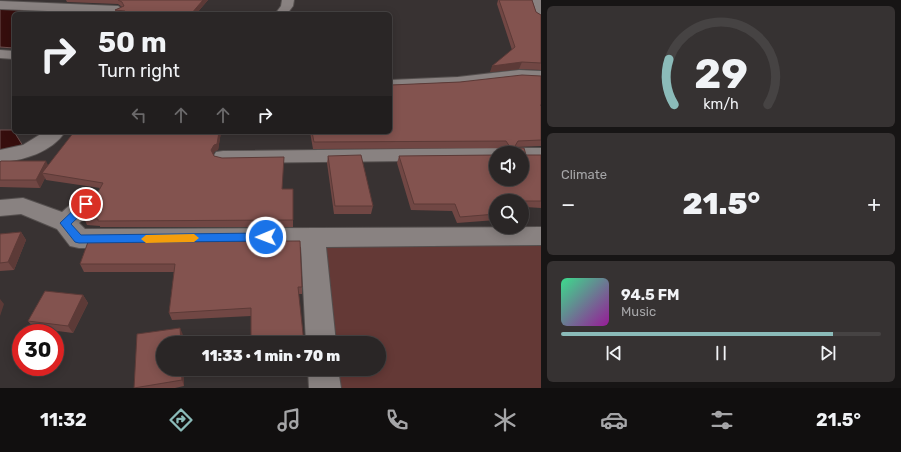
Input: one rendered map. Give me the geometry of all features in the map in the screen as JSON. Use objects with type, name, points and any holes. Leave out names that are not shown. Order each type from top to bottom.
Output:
[{"type":"street","points":[[283,12],[288,6],[288,0]]},
{"type":"street","points":[[535,0],[541,17]]},
{"type":"street","points":[[0,5],[116,12],[129,1]]},
{"type":"street","points":[[0,54],[12,55]]},
{"type":"street","points":[[392,85],[458,82],[519,75],[541,76]]},
{"type":"street","points":[[0,156],[12,156],[45,142],[54,134]]},
{"type":"street","points":[[222,157],[489,154]]},
{"type":"street","points":[[529,154],[541,154]]},
{"type":"street","points":[[65,223],[86,204]]},
{"type":"street","points":[[0,208],[23,206],[65,223],[79,239],[541,236]]},
{"type":"street","points":[[313,237],[320,336]]},
{"type":"street","points":[[324,376],[325,388]]},
{"type":"shaded area","points":[[0,4],[112,11],[12,12],[12,48],[0,47]]},
{"type":"shaded area","points":[[0,130],[12,130],[12,134],[16,134],[23,146],[0,152]]},
{"type":"shaded area","points":[[313,237],[541,239],[541,388],[325,388],[324,376],[386,376],[386,336],[320,336]]},
{"type":"building","points":[[118,0],[203,0],[193,12],[124,12],[125,11],[115,10],[124,6],[122,2]]},
{"type":"building","points":[[499,0],[532,0],[536,12],[541,15],[541,63],[522,62],[492,66],[515,47]]},
{"type":"building","points":[[522,75],[541,76],[541,140],[518,141],[515,146],[509,146],[506,141],[314,142],[312,134],[392,134],[392,85],[460,82]]},
{"type":"building","points":[[72,134],[219,134],[217,144],[214,145],[211,150],[214,156],[222,158],[284,157],[282,189],[293,189],[293,220],[98,221],[98,219],[84,218],[103,183],[42,173]]},
{"type":"building","points":[[361,155],[373,206],[335,206],[328,156]]},
{"type":"building","points":[[489,155],[489,186],[529,186],[529,155],[541,155],[541,201],[529,201],[529,194],[489,194],[489,215],[460,217],[455,204],[414,204],[399,156]]},
{"type":"building","points":[[1,161],[46,161],[36,180],[0,180]]},
{"type":"building","points":[[21,232],[8,262],[0,263],[0,234]]},
{"type":"building","points":[[300,241],[302,287],[298,287],[303,336],[251,336],[251,308],[169,313],[175,264],[80,264],[88,242]]},
{"type":"building","points":[[45,291],[83,295],[68,326],[64,326],[64,324],[28,321]]},
{"type":"building","points":[[180,328],[181,336],[156,336],[156,376],[182,376],[182,380],[134,388],[137,334]]},
{"type":"slow traffic","points":[[146,239],[194,238]]},
{"type":"route","points":[[86,204],[65,223],[79,239],[266,237]]}]
